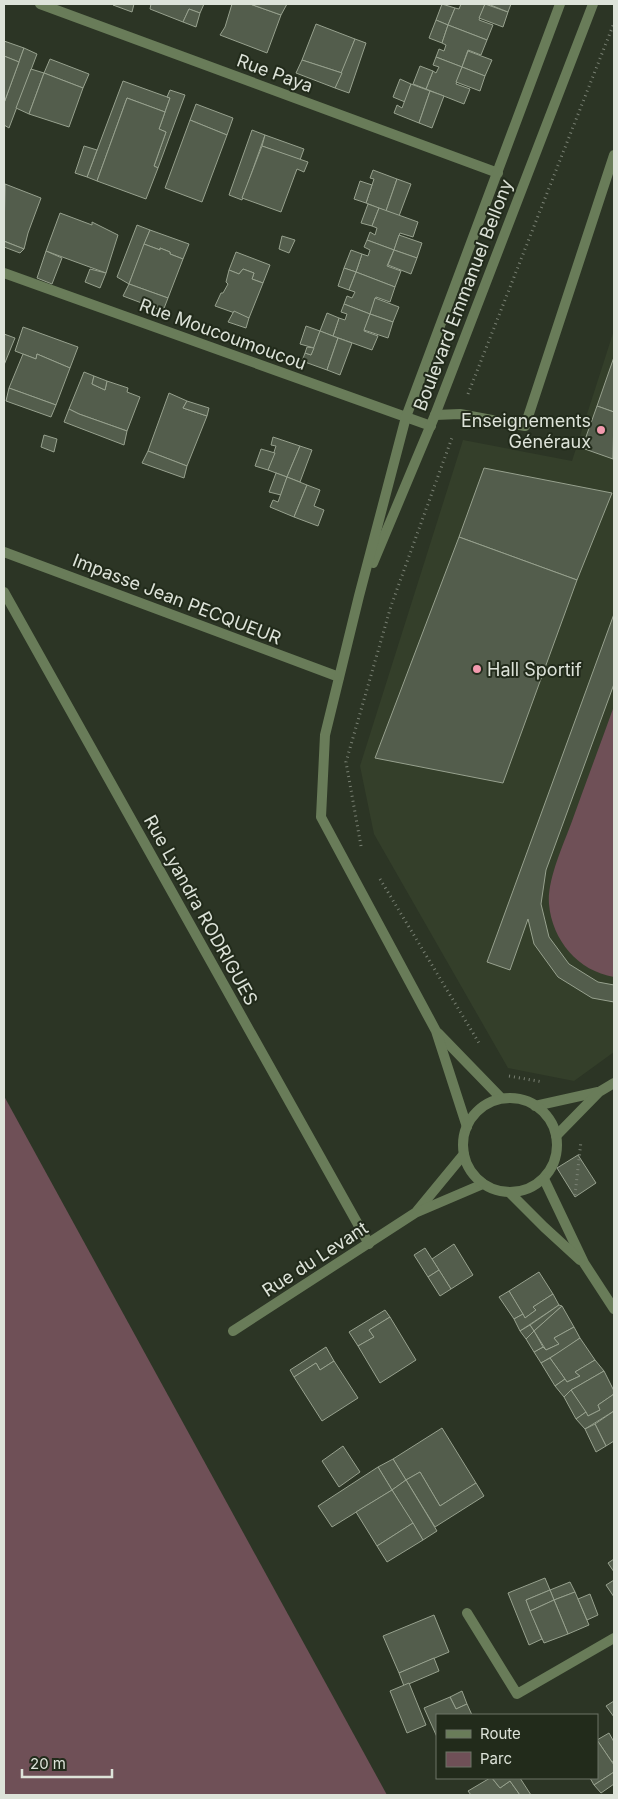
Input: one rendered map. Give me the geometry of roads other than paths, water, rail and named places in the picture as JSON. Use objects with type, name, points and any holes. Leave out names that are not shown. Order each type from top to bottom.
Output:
[{"type":"street","name":"Rue Paya","points":[[40,4],[498,173]]},
{"type":"street","name":"Boulevard Emmanuel Bellony","points":[[467,1127],[436,1031],[321,817],[324,735],[406,417],[560,4]]},
{"type":"street","name":"Boulevard Emmanuel Bellony","points":[[359,596],[431,426],[593,4]]},
{"type":"street","points":[[435,415],[460,414],[525,426],[614,155]]},
{"type":"street","name":"Rue Moucoumoucou","points":[[4,273],[431,426]]},
{"type":"street","name":"Impasse Jean PECQUEUR","points":[[4,552],[339,677]]},
{"type":"street","name":"Rue Lyandra RODRIGUES","points":[[4,592],[369,1244]]},
{"type":"street","name":"Boulevard Emmanuel Bellony","points":[[436,1031],[501,1098]]},
{"type":"street","points":[[535,1106],[598,1092],[614,1083]]},
{"type":"street","points":[[556,1136],[598,1092]]},
{"type":"street","points":[[501,1098],[520,1098],[535,1106],[550,1119],[556,1136],[556,1155],[544,1178],[535,1185],[518,1192],[500,1191],[483,1184],[470,1171],[464,1154],[464,1136],[471,1118],[484,1106],[501,1098]]},
{"type":"street","name":"Rue du Levant","points":[[415,1213],[464,1154]]},
{"type":"street","points":[[544,1178],[584,1263],[614,1309]]},
{"type":"street","name":"Rue du Levant","points":[[233,1331],[415,1213],[483,1184]]},
{"type":"street","points":[[509,1192],[544,1228],[584,1263]]},
{"type":"street","points":[[467,1614],[517,1694],[614,1638]]},
{"type":"place","name":"Enseignements Généraux","points":[[601,430]]},
{"type":"place","name":"Hall Sportif","points":[[477,669]]}]
